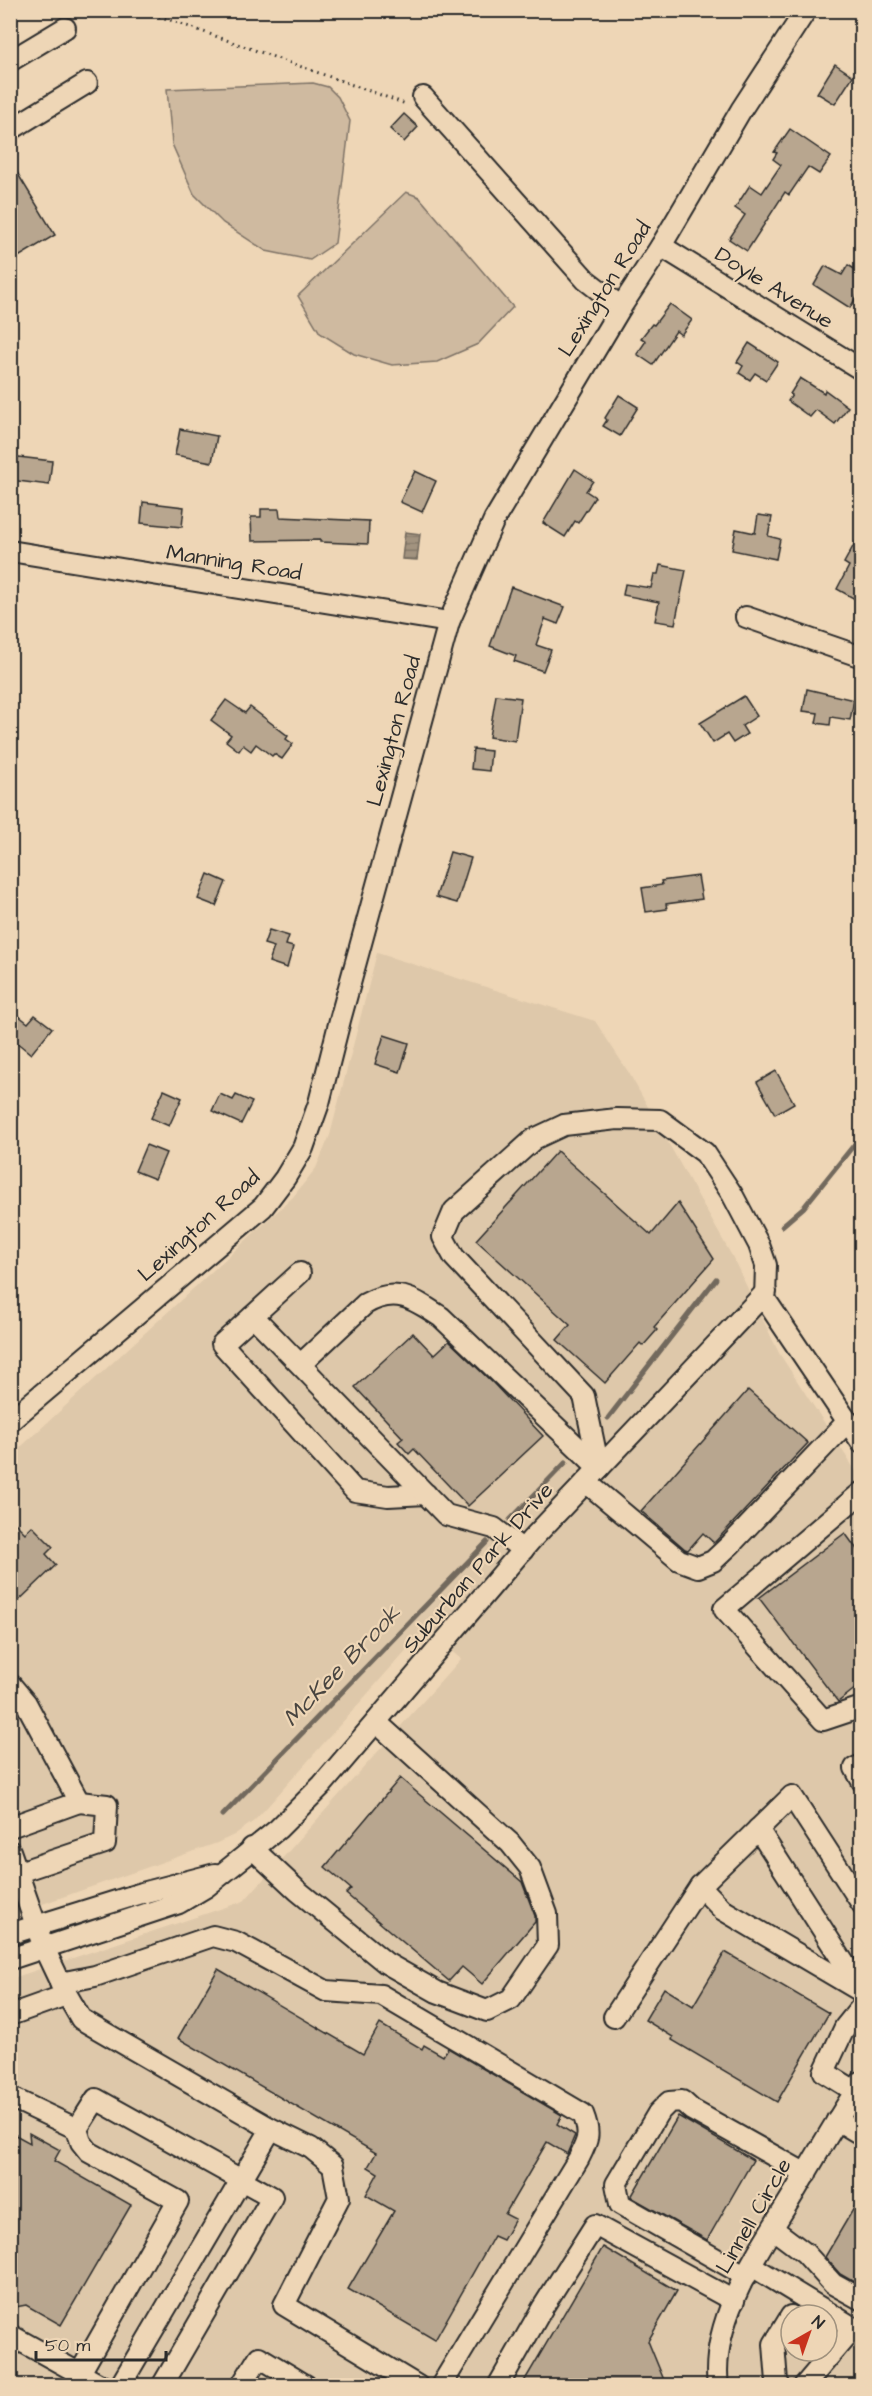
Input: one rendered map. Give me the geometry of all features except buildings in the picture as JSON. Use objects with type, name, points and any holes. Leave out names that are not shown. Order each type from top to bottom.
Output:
[{"type":"street","name":"Lexington Road","points":[[10,1421],[263,1207],[285,1178],[303,1148],[320,1103],[340,1020],[449,622],[494,520],[621,307],[661,246],[737,116],[806,10]]},
{"type":"street","points":[[10,61],[65,28]]},
{"type":"street","points":[[10,130],[87,83]]},
{"type":"street","points":[[423,97],[586,280],[621,307]]},
{"type":"street","name":"Doyle Avenue","points":[[661,246],[861,370]]},
{"type":"street","name":"Manning Road","points":[[10,551],[449,622]]},
{"type":"street","points":[[746,617],[861,657]]},
{"type":"street","points":[[593,1475],[584,1396],[454,1257],[443,1237],[454,1210],[534,1139],[564,1125],[617,1119],[660,1120],[705,1154],[732,1194],[759,1245],[766,1265],[765,1299],[772,1312],[798,1345],[861,1443]]},
{"type":"street","points":[[300,1273],[222,1344],[355,1491],[388,1496],[426,1494]]},
{"type":"street","name":"Suburban Park Drive","points":[[10,1959],[179,1903],[206,1887],[278,1829],[322,1785],[523,1550],[766,1292]]},
{"type":"street","points":[[300,1364],[366,1304],[378,1297],[391,1295],[410,1298],[441,1317],[593,1475],[679,1560],[698,1567],[713,1561],[731,1544],[848,1421]]},
{"type":"street","points":[[253,1316],[446,1515],[494,1528],[523,1550]]},
{"type":"street","points":[[861,1492],[724,1609],[823,1720],[855,1711],[861,1707]]},
{"type":"street","points":[[10,1684],[26,1702],[79,1802]]},
{"type":"street","points":[[252,1848],[298,1891],[386,1964],[437,1992],[487,2011],[511,1999],[548,1945],[547,1914],[530,1868],[510,1843],[376,1722]]},
{"type":"street","points":[[861,1765],[855,1768],[861,1781]]},
{"type":"street","points":[[614,2017],[700,1886],[792,1796],[861,1904]]},
{"type":"street","points":[[10,1827],[79,1802],[107,1805],[105,1843],[14,1874]]},
{"type":"street","points":[[758,1829],[861,1991]]},
{"type":"street","points":[[10,1851],[14,1874],[44,1948],[63,1989],[81,2019],[268,2127],[311,2148],[333,2166],[339,2198],[284,2305],[418,2385]]},
{"type":"street","name":"Suburban Park Drive","points":[[10,1934],[142,1893],[223,1872]]},
{"type":"street","points":[[700,1886],[723,1910],[861,1991]]},
{"type":"street","points":[[10,2015],[95,1976],[213,1936],[236,1942],[326,1991],[381,1995],[583,2114],[589,2128],[587,2142],[579,2158],[441,2385]]},
{"type":"street","points":[[858,2086],[824,2072],[845,2028],[861,2006]]},
{"type":"street","name":"Linnell Circle","points":[[718,2385],[716,2371],[721,2335],[734,2301],[773,2229],[858,2086]]},
{"type":"street","points":[[10,2097],[77,2129],[81,2142],[89,2151],[178,2201],[80,2373]]},
{"type":"street","points":[[77,2129],[96,2099],[272,2197],[162,2385]]},
{"type":"street","points":[[804,2385],[857,2330],[802,2297],[620,2204],[616,2184],[658,2113],[669,2102],[682,2101],[692,2110],[806,2174]]},
{"type":"street","points":[[837,2120],[861,2135]]},
{"type":"street","points":[[120,2385],[267,2136],[268,2127]]},
{"type":"street","points":[[498,2385],[543,2307],[595,2225],[734,2301]]},
{"type":"street","points":[[773,2229],[804,2253],[833,2284],[861,2300]]},
{"type":"street","points":[[798,2303],[802,2297]]},
{"type":"street","points":[[10,2335],[102,2385]]},
{"type":"street","points":[[779,2335],[774,2344],[777,2382],[780,2385]]},
{"type":"street","points":[[241,2385],[259,2356],[307,2385]]},
{"type":"path","points":[[142,10],[407,104],[423,97]]},
{"type":"shaded area","points":[[313,83],[328,87],[338,97],[350,121],[335,243],[310,260],[266,251],[223,223],[194,194],[172,144],[167,89]]},
{"type":"shaded area","points":[[406,192],[419,197],[513,307],[478,344],[437,362],[392,365],[354,354],[320,333],[298,296]]},
{"type":"shaded area","points":[[405,532],[420,534],[417,560],[402,559]]},
{"type":"shaded area","points":[[377,953],[595,1021],[629,1073],[733,1258],[779,1353],[861,1479],[861,2385],[11,2385],[10,1979],[244,1901],[461,1659],[425,1629],[268,1806],[254,1821],[234,1835],[11,1915],[11,1456],[293,1197],[316,1168],[330,1135]]},
{"type":"waterway","name":"McKee Brook","points":[[782,1226],[804,1207],[862,1135]]},
{"type":"waterway","name":"McKee Brook","points":[[608,1418],[716,1279]]},
{"type":"waterway","name":"McKee Brook","points":[[510,1520],[566,1462]]},
{"type":"waterway","name":"McKee Brook","points":[[223,1815],[487,1542]]}]
